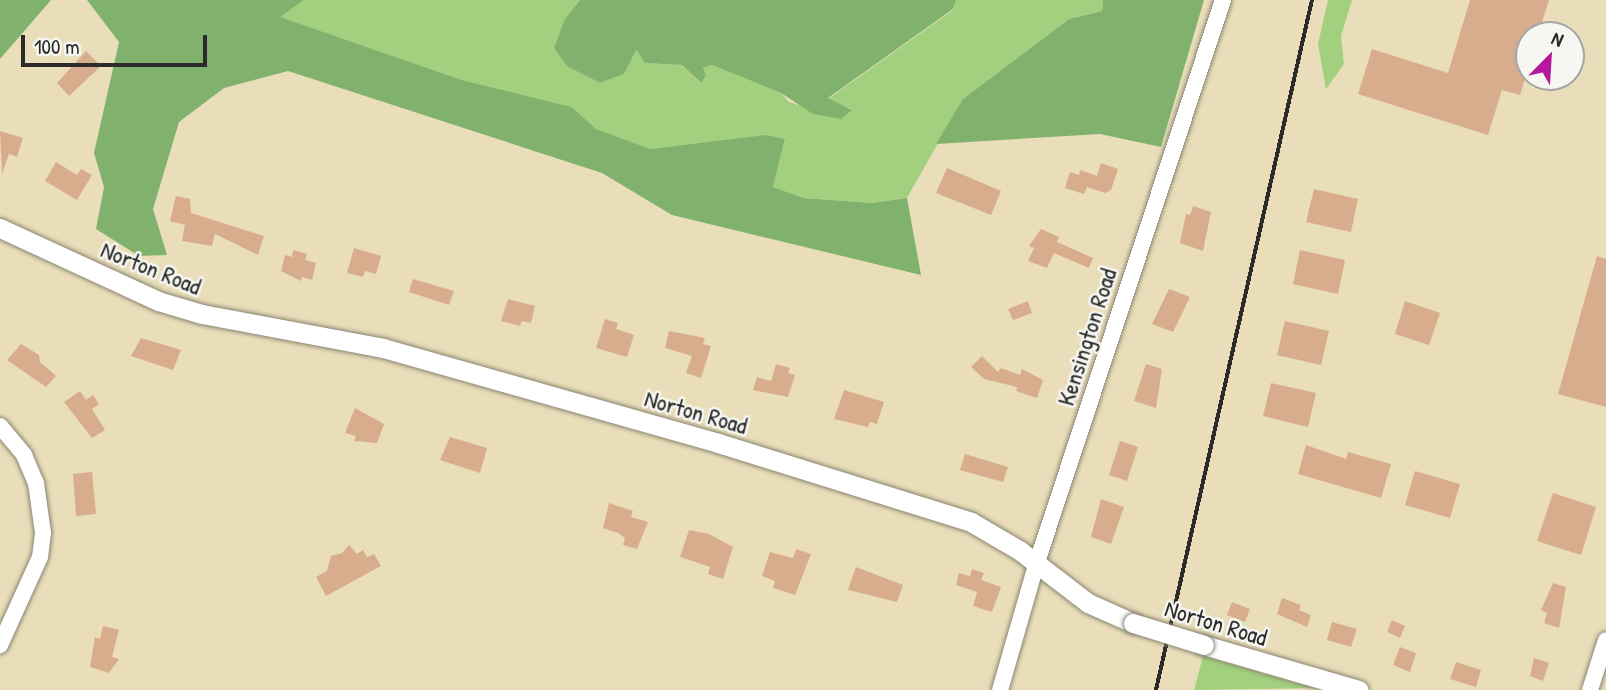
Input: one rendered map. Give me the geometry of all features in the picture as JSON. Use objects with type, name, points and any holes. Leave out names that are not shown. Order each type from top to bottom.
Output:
[{"type":"main road","name":"Norton Road","points":[[0,228],[158,301],[202,314],[383,348],[731,447],[971,522],[1037,562],[1088,603],[1133,623],[1359,690]]},
{"type":"street","name":"Kensington Road","points":[[1000,690],[1037,562],[1223,0]]},
{"type":"street","points":[[0,426],[24,455],[32,474],[43,533],[33,574],[0,645]]},
{"type":"street","points":[[1590,690],[1606,640]]},
{"type":"green space","points":[[0,0],[51,0],[0,59]]},
{"type":"green space","points":[[87,0],[304,0],[280,17],[462,80],[572,107],[596,129],[651,149],[766,135],[785,139],[773,187],[804,198],[872,203],[907,198],[921,275],[672,215],[602,173],[288,71],[224,88],[179,122],[153,209],[167,255],[139,256],[96,229],[104,187],[94,153],[119,42]]},
{"type":"green space","points":[[304,0],[580,0],[565,19],[568,67],[600,83],[624,74],[635,49],[645,63],[682,65],[700,83],[706,75],[703,68],[712,65],[781,93],[789,102],[841,118],[851,109],[828,99],[953,10],[956,0],[1103,0],[1102,11],[1069,19],[963,99],[907,198],[872,203],[804,198],[773,187],[785,140],[651,149],[596,129],[572,107],[462,80],[279,17]]},
{"type":"green space","points":[[580,0],[956,0],[953,9],[828,98],[852,110],[841,119],[813,114],[781,93],[712,65],[703,68],[706,75],[701,83],[682,65],[645,63],[636,50],[624,74],[600,83],[568,67],[554,48],[565,19]]},
{"type":"green space","points":[[1103,0],[1204,0],[1161,147],[1100,134],[936,144],[963,99],[1069,19],[1102,11]]},
{"type":"green space","points":[[1328,0],[1352,0],[1341,36],[1344,64],[1326,89],[1318,44]]},
{"type":"green space","points":[[1203,656],[1314,688],[1194,690]]},
{"type":"building","points":[[1470,0],[1549,0],[1542,21],[1515,21],[1515,91],[1521,91],[1520,95],[1502,90],[1488,135],[1358,94],[1372,49],[1448,73]]},
{"type":"building","points":[[86,51],[101,66],[69,96],[57,83]]},
{"type":"building","points":[[0,131],[23,138],[17,157],[9,154],[2,174]]},
{"type":"building","points":[[56,162],[77,175],[81,169],[92,175],[77,200],[45,181]]},
{"type":"building","points":[[1101,163],[1118,169],[1111,190],[1105,193],[1087,187],[1084,194],[1065,188],[1070,172],[1079,175],[1080,170],[1097,176]]},
{"type":"building","points":[[947,168],[1001,191],[991,215],[936,193]]},
{"type":"building","points":[[1314,189],[1358,199],[1351,232],[1306,222]]},
{"type":"building","points":[[176,196],[190,199],[191,213],[264,236],[258,255],[215,234],[212,246],[182,241],[185,225],[170,221]]},
{"type":"building","points":[[1193,206],[1211,212],[1203,251],[1180,243],[1186,214],[1190,215]]},
{"type":"building","points":[[1041,229],[1059,237],[1057,242],[1093,258],[1089,268],[1054,253],[1047,268],[1028,261],[1034,248],[1029,246]]},
{"type":"building","points":[[354,248],[381,256],[376,274],[365,271],[363,277],[347,273]]},
{"type":"building","points":[[293,250],[307,254],[305,260],[316,263],[312,280],[302,277],[301,281],[281,271],[285,255],[292,257]]},
{"type":"building","points":[[1300,250],[1345,260],[1338,294],[1293,284]]},
{"type":"building","points":[[1597,256],[1606,259],[1606,407],[1558,394]]},
{"type":"building","points":[[413,279],[454,291],[449,305],[409,292]]},
{"type":"building","points":[[1169,289],[1190,297],[1173,332],[1152,324]]},
{"type":"building","points":[[508,299],[535,306],[531,323],[522,321],[520,326],[501,321]]},
{"type":"building","points":[[1028,301],[1032,313],[1013,320],[1008,309]]},
{"type":"building","points":[[1405,301],[1440,313],[1429,345],[1395,334]]},
{"type":"building","points":[[605,319],[618,323],[616,329],[634,335],[627,357],[596,348]]},
{"type":"building","points":[[1285,321],[1329,331],[1321,365],[1277,355]]},
{"type":"building","points":[[669,331],[705,338],[703,344],[711,346],[701,378],[686,373],[692,356],[665,348]]},
{"type":"building","points":[[141,338],[181,350],[173,370],[131,356]]},
{"type":"building","points":[[21,344],[39,355],[40,362],[56,376],[46,387],[7,360]]},
{"type":"building","points":[[982,356],[998,372],[1001,368],[1020,375],[1022,369],[1043,380],[1037,398],[1016,391],[1017,387],[984,379],[971,367]]},
{"type":"building","points":[[776,364],[790,368],[788,373],[795,375],[788,397],[753,390],[757,377],[771,381]]},
{"type":"building","points":[[1146,364],[1162,369],[1156,408],[1134,401]]},
{"type":"building","points":[[1271,383],[1316,393],[1308,427],[1263,416]]},
{"type":"building","points":[[844,390],[884,402],[877,424],[870,422],[868,427],[834,419]]},
{"type":"building","points":[[80,391],[86,400],[93,395],[99,404],[92,409],[105,430],[92,438],[64,402]]},
{"type":"building","points":[[355,408],[384,424],[377,443],[354,441],[356,436],[345,433]]},
{"type":"building","points":[[450,437],[487,448],[480,473],[440,460]]},
{"type":"building","points":[[1120,441],[1138,447],[1127,481],[1109,475]]},
{"type":"building","points":[[1306,445],[1346,459],[1348,452],[1391,464],[1381,498],[1298,474]]},
{"type":"building","points":[[965,454],[1008,467],[1003,482],[960,470]]},
{"type":"building","points":[[1415,471],[1460,484],[1450,518],[1405,505]]},
{"type":"building","points":[[92,472],[96,514],[76,516],[73,474]]},
{"type":"building","points":[[1553,493],[1596,507],[1581,555],[1537,541]]},
{"type":"building","points":[[1101,499],[1124,507],[1111,544],[1091,537]]},
{"type":"building","points":[[609,503],[633,511],[631,517],[648,522],[637,549],[623,545],[625,538],[603,528]]},
{"type":"building","points":[[689,530],[709,534],[733,547],[723,579],[708,574],[710,567],[680,557]]},
{"type":"building","points":[[349,545],[357,554],[363,550],[367,557],[374,554],[381,566],[326,596],[316,577],[327,571],[331,556],[342,553]]},
{"type":"building","points":[[796,549],[811,554],[795,595],[773,588],[775,581],[762,576],[770,552],[793,558]]},
{"type":"building","points":[[856,567],[903,585],[897,602],[848,590]]},
{"type":"building","points":[[972,569],[984,573],[981,580],[1001,587],[992,612],[973,606],[977,592],[956,585],[959,573],[970,576]]},
{"type":"building","points":[[1553,583],[1566,587],[1559,628],[1544,623],[1547,613],[1541,610]]},
{"type":"building","points":[[1282,598],[1301,605],[1299,610],[1311,615],[1307,627],[1277,614]]},
{"type":"building","points":[[1232,602],[1250,609],[1245,622],[1227,615]]},
{"type":"building","points":[[1392,620],[1405,626],[1400,638],[1387,632]]},
{"type":"building","points":[[1332,622],[1357,629],[1351,647],[1327,640]]},
{"type":"building","points":[[103,626],[119,630],[112,657],[119,659],[109,673],[90,667],[95,637],[100,639]]},
{"type":"building","points":[[1400,647],[1416,653],[1410,672],[1393,665]]},
{"type":"building","points":[[1534,658],[1549,663],[1543,681],[1530,676]]},
{"type":"building","points":[[1456,662],[1481,670],[1476,687],[1450,679]]},
{"type":"railway","points":[[1156,690],[1312,0]]}]
